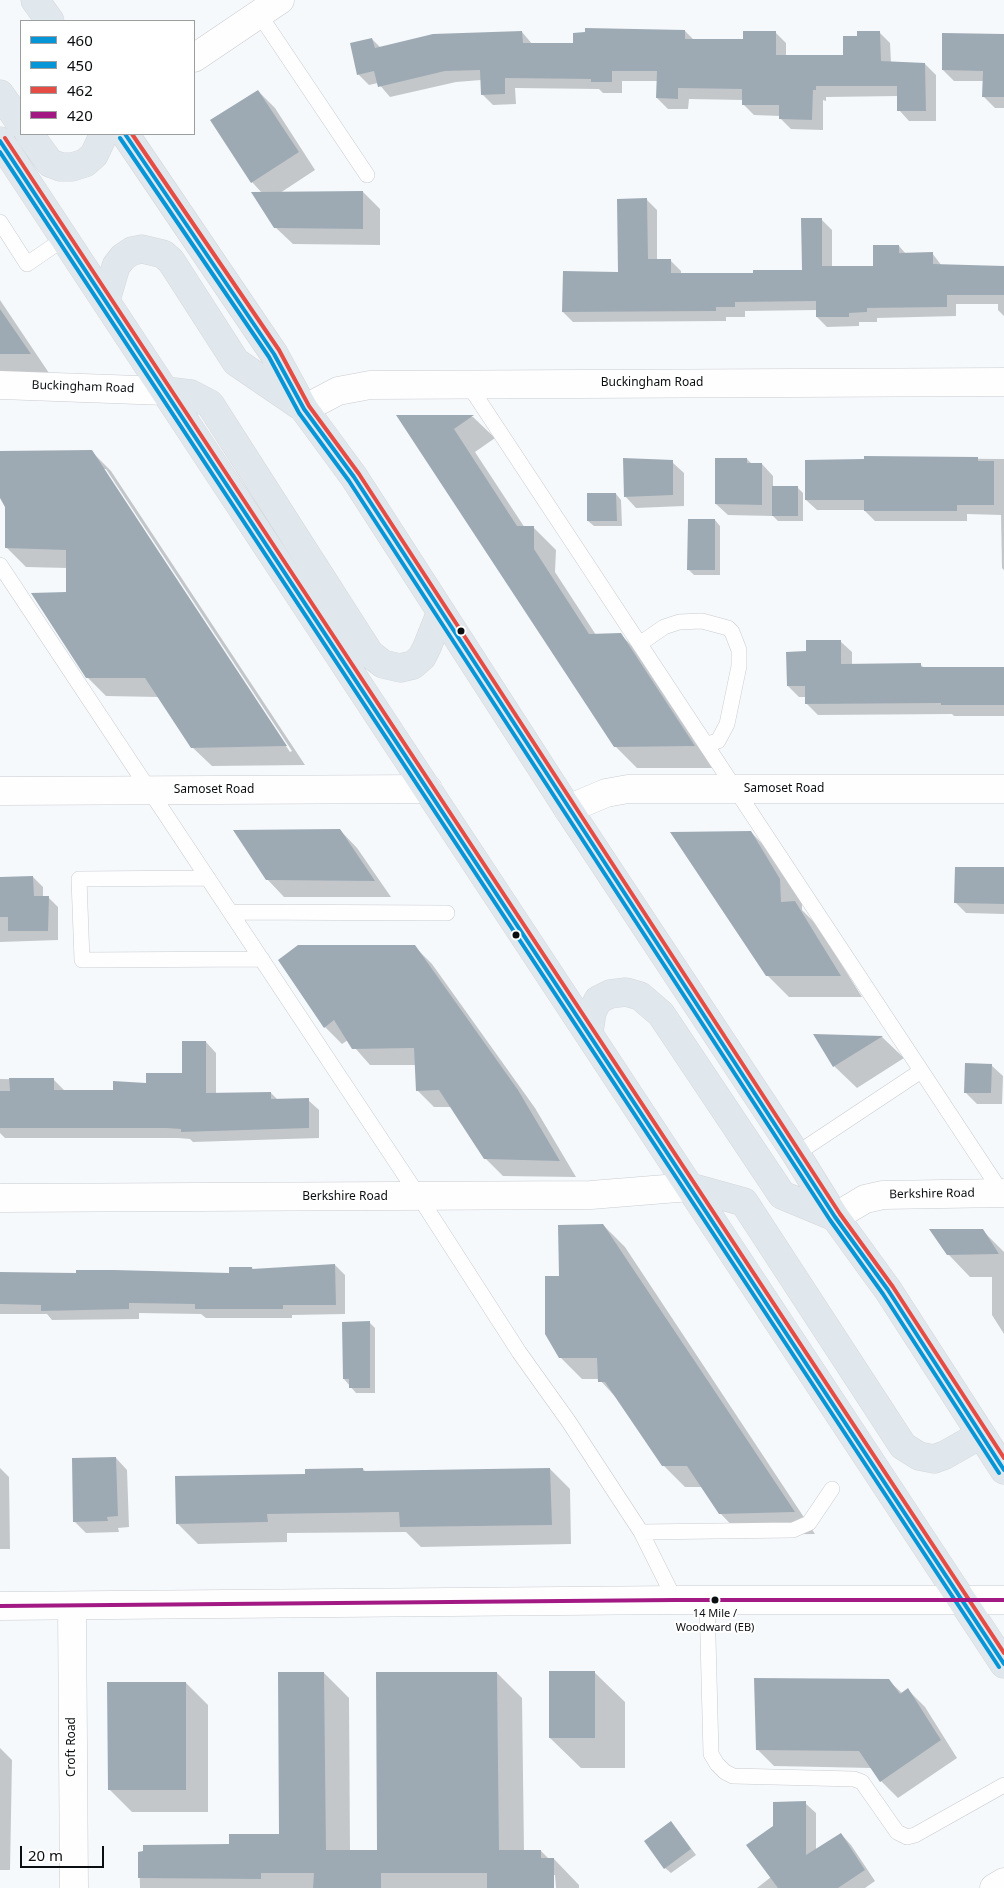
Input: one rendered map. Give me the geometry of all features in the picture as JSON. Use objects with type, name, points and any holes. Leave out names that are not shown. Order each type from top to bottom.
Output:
[{"type":"main road","points":[[36,0],[49,20]]},
{"type":"main road","points":[[0,94],[20,123]]},
{"type":"main road","points":[[30,135],[50,163],[61,167],[72,167],[85,163],[94,154],[104,135]]},
{"type":"main road","points":[[126,135],[274,354],[304,409],[354,477],[568,809],[796,1154],[835,1217],[888,1290],[1004,1470]]},
{"type":"main road","points":[[0,141],[589,1032],[960,1600],[1004,1664]]},
{"type":"main road","points":[[106,300],[116,266],[123,258],[132,251],[142,249],[162,254],[171,260],[236,362],[304,409]]},
{"type":"main road","points":[[166,391],[191,394],[210,404],[370,654],[383,664],[400,668],[413,664],[425,652],[441,612]]},
{"type":"main road","points":[[589,1032],[592,1012],[598,1000],[610,994],[626,992],[640,996],[661,1014],[782,1195],[835,1217]]},
{"type":"main road","points":[[690,1187],[744,1202],[903,1446],[919,1456],[934,1459],[945,1455],[980,1435]]},
{"type":"street","points":[[195,57],[270,7]]},
{"type":"street","name":"Buckingham Road","points":[[304,409],[338,391],[370,385],[1004,382]]},
{"type":"street","name":"Buckingham Road","points":[[0,385],[166,391]]},
{"type":"street","name":"Samoset Road","points":[[0,791],[428,789]]},
{"type":"street","name":"Samoset Road","points":[[568,809],[606,793],[628,789],[1004,789]]},
{"type":"street","name":"Berkshire Road","points":[[0,1198],[591,1195],[690,1187]]},
{"type":"street","name":"Berkshire Road","points":[[835,1217],[865,1199],[883,1195],[1003,1194]]},
{"type":"street","points":[[0,1606],[675,1600],[1004,1600]]},
{"type":"street","name":"Croft Road","points":[[72,1606],[74,1888]]},
{"type":"street","points":[[994,1888],[1004,1882]]},
{"type":"lane","points":[[270,7],[367,175]]},
{"type":"lane","points":[[0,222],[27,264],[65,238]]},
{"type":"lane","points":[[468,384],[1003,1194]]},
{"type":"lane","points":[[0,565],[418,1195],[519,1352],[641,1532],[675,1600]]},
{"type":"lane","points":[[640,643],[664,627],[679,622],[702,621],[728,628],[732,632],[737,640],[739,658],[737,680],[727,724],[718,741],[706,744]]},
{"type":"lane","points":[[208,878],[79,879],[82,960],[262,959]]},
{"type":"lane","points":[[230,912],[447,913]]},
{"type":"lane","points":[[796,1154],[921,1071]]},
{"type":"lane","points":[[641,1532],[793,1530],[809,1523],[832,1489]]},
{"type":"lane","points":[[707,1600],[710,1754],[725,1772],[734,1776],[854,1779],[862,1782],[898,1832],[907,1836],[915,1835],[1004,1785]]},
{"type":"building","points":[[585,28],[685,30],[685,39],[743,39],[743,31],[776,31],[776,55],[843,55],[843,36],[857,36],[857,31],[880,31],[881,61],[925,63],[926,111],[897,111],[897,86],[816,86],[816,90],[813,90],[812,120],[779,119],[779,105],[742,105],[742,89],[678,88],[678,99],[656,98],[657,71],[612,71],[612,82],[591,82],[591,79],[505,78],[505,94],[481,95],[480,70],[445,71],[378,87],[374,71],[357,75],[350,43],[372,38],[375,48],[433,34],[522,31],[523,43],[573,43],[573,33],[585,32]]},
{"type":"building","points":[[942,33],[1004,34],[1004,97],[982,97],[983,71],[942,70]]},
{"type":"building","points":[[258,90],[299,152],[251,183],[210,120]]},
{"type":"building","points":[[363,191],[363,229],[274,228],[251,192]]},
{"type":"building","points":[[647,198],[648,259],[671,259],[671,273],[753,273],[753,270],[802,270],[801,218],[822,218],[822,266],[873,266],[873,245],[899,245],[899,253],[933,252],[933,264],[1004,266],[1004,295],[947,295],[947,307],[867,308],[867,312],[849,313],[849,317],[816,317],[816,301],[735,302],[735,307],[716,307],[716,311],[562,312],[563,271],[618,272],[617,199]]},
{"type":"building","points":[[0,309],[31,354],[0,354]]},
{"type":"building","points":[[396,415],[474,415],[454,429],[517,526],[534,526],[534,549],[589,634],[621,633],[695,746],[614,747]]},
{"type":"building","points":[[92,450],[287,746],[191,748],[145,678],[86,678],[31,593],[66,592],[66,550],[5,548],[5,507],[0,498],[0,451]]},
{"type":"building","points":[[864,456],[978,457],[978,461],[994,461],[994,505],[957,505],[957,511],[864,511],[864,500],[805,500],[805,460],[864,459]]},
{"type":"building","points":[[623,458],[673,460],[673,495],[624,497]]},
{"type":"building","points":[[715,458],[747,458],[747,463],[762,463],[762,505],[715,504]]},
{"type":"building","points":[[772,486],[798,486],[798,516],[772,516]]},
{"type":"building","points":[[587,493],[616,493],[617,521],[587,521]]},
{"type":"building","points":[[688,519],[715,519],[715,570],[687,570]]},
{"type":"building","points":[[806,640],[841,640],[841,664],[921,663],[921,667],[1004,667],[1004,705],[941,705],[941,703],[805,704],[805,686],[787,686],[786,652],[806,651]]},
{"type":"building","points":[[340,829],[375,881],[266,880],[233,830]]},
{"type":"building","points":[[751,831],[780,879],[781,902],[795,901],[841,976],[766,976],[670,832]]},
{"type":"building","points":[[955,867],[1004,867],[1004,904],[954,903]]},
{"type":"building","points":[[33,876],[34,896],[49,896],[48,931],[8,931],[8,917],[0,917],[0,877]]},
{"type":"building","points":[[298,945],[415,945],[518,1090],[560,1161],[484,1159],[439,1090],[416,1091],[414,1048],[352,1049],[334,1020],[324,1028],[278,960]]},
{"type":"building","points":[[813,1034],[883,1036],[833,1067]]},
{"type":"building","points":[[182,1041],[206,1041],[206,1093],[271,1092],[271,1099],[309,1098],[309,1128],[181,1132],[181,1129],[166,1128],[0,1128],[0,1091],[10,1091],[9,1078],[54,1078],[54,1090],[113,1090],[113,1081],[146,1083],[146,1073],[182,1073]]},
{"type":"building","points":[[965,1063],[992,1064],[991,1093],[964,1093]]},
{"type":"building","points":[[603,1224],[795,1512],[719,1514],[687,1466],[662,1466],[605,1382],[598,1382],[597,1358],[559,1358],[545,1334],[545,1276],[559,1276],[558,1225]]},
{"type":"building","points":[[929,1229],[983,1229],[999,1254],[947,1255]]},
{"type":"building","points":[[335,1264],[336,1305],[283,1305],[283,1309],[195,1309],[195,1304],[129,1303],[129,1309],[41,1311],[41,1305],[0,1304],[0,1272],[76,1273],[76,1270],[114,1270],[229,1273],[229,1267],[252,1267],[252,1269]]},
{"type":"building","points":[[370,1321],[370,1388],[349,1388],[349,1379],[343,1379],[342,1322]]},
{"type":"building","points":[[116,1457],[118,1516],[107,1517],[108,1521],[73,1522],[72,1458]]},
{"type":"building","points":[[363,1468],[363,1471],[550,1468],[552,1525],[400,1527],[399,1512],[267,1514],[268,1522],[176,1524],[175,1476],[305,1474],[305,1469]]},
{"type":"building","points":[[549,1671],[595,1671],[595,1738],[549,1738]]},
{"type":"building","points":[[278,1672],[324,1672],[326,1850],[377,1850],[376,1672],[497,1672],[499,1850],[541,1850],[541,1858],[554,1858],[554,1888],[487,1888],[487,1873],[381,1873],[381,1888],[313,1888],[314,1873],[261,1873],[261,1879],[138,1878],[138,1852],[143,1851],[143,1845],[229,1844],[229,1834],[279,1834]]},
{"type":"building","points":[[754,1678],[889,1679],[900,1694],[908,1688],[941,1740],[880,1782],[859,1751],[756,1750]]},
{"type":"building","points":[[107,1682],[186,1682],[186,1790],[108,1790]]},
{"type":"building","points":[[806,1801],[806,1855],[841,1833],[865,1870],[838,1888],[778,1888],[746,1845],[773,1826],[773,1802]]},
{"type":"building","points":[[671,1821],[691,1849],[664,1869],[644,1841]]},
{"type":"transit line","name":"460","points":[[126,135],[274,354],[304,409],[354,477],[835,1217],[888,1290],[1004,1470]]},
{"type":"transit line","name":"462","points":[[133,135],[279,350],[309,406],[359,474],[840,1214],[893,1287],[1004,1458]]},
{"type":"transit line","name":"462","points":[[5,138],[1004,1653]]},
{"type":"transit line","name":"450","points":[[120,138],[269,357],[299,413],[349,481],[830,1220],[883,1294],[999,1473]]},
{"type":"transit line","name":"460","points":[[0,141],[1004,1664]]},
{"type":"transit line","name":"450","points":[[0,152],[999,1667]]},
{"type":"transit line","name":"420","points":[[0,1606],[675,1600],[1004,1600]]},
{"type":"place","name":"14 Mile / Woodward (EB)","points":[[715,1600]]}]
